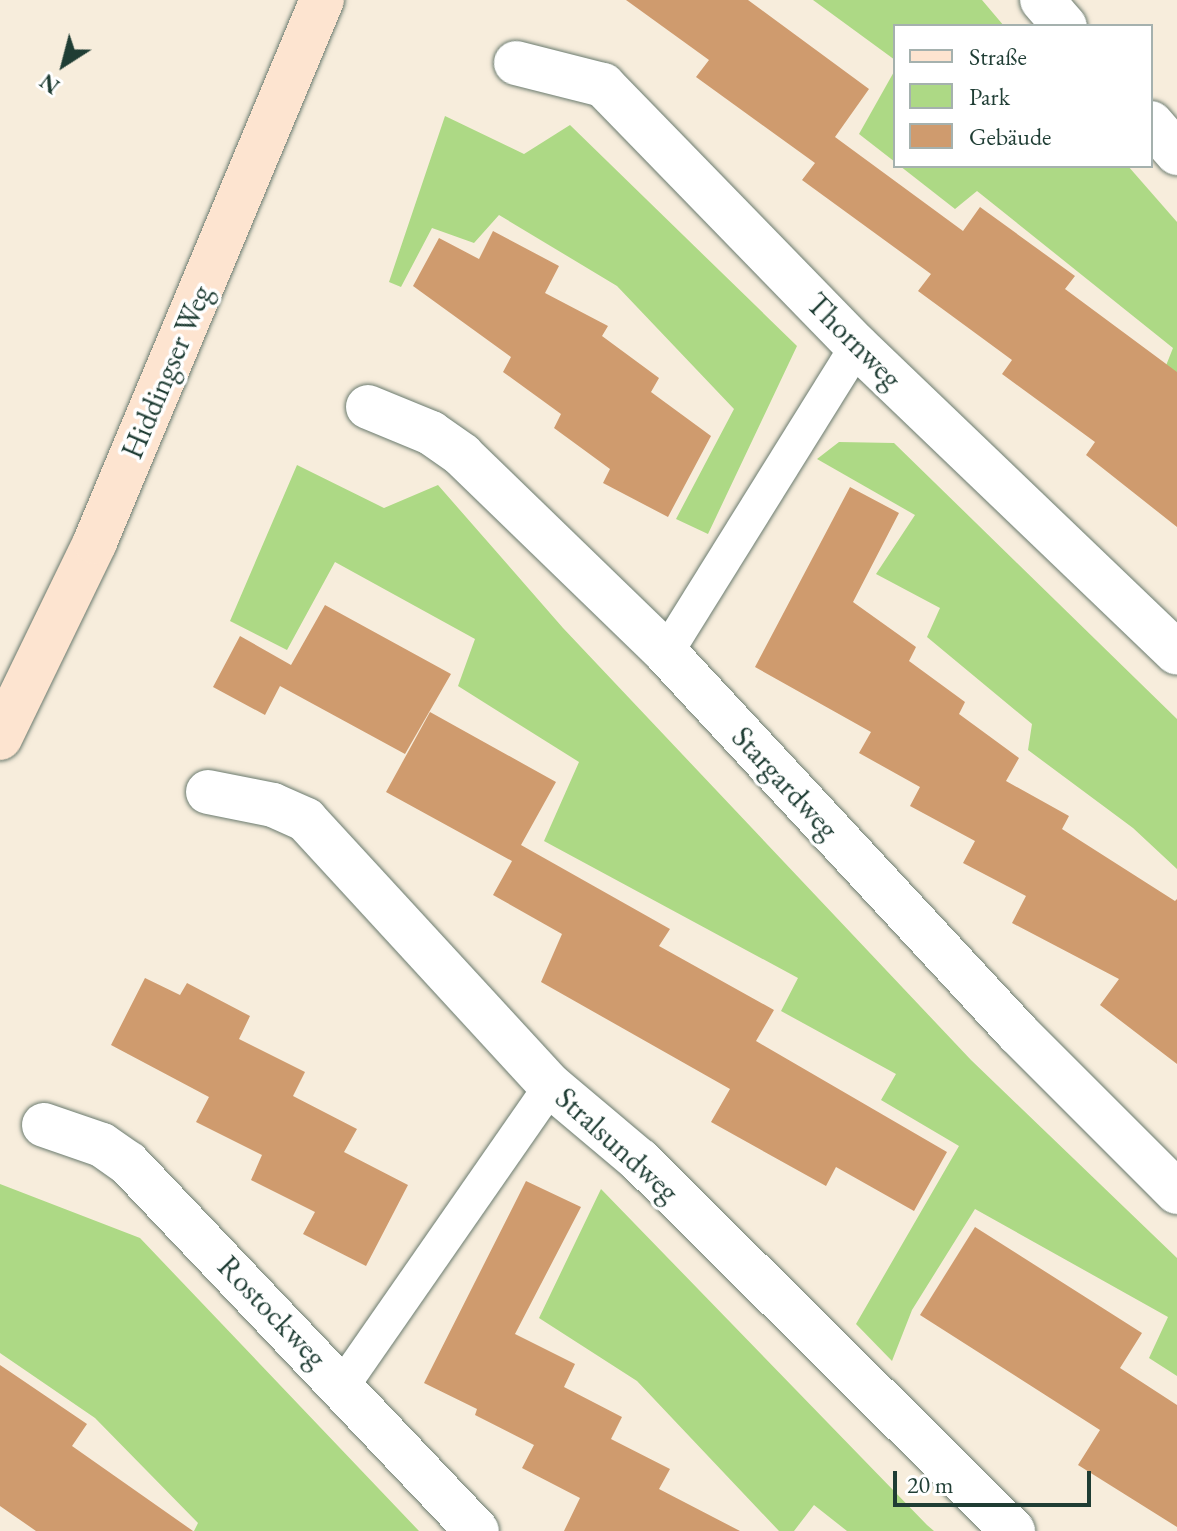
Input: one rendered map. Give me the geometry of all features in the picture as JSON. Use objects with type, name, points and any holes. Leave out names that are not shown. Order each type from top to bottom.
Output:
[{"type":"main road","name":"Hiddingser Weg","points":[[0,738],[95,542],[322,0]]},
{"type":"street","points":[[1042,0],[1063,24]]},
{"type":"street","name":"Thornweg","points":[[516,63],[603,85],[857,346],[1177,653]]},
{"type":"street","points":[[1153,125],[1177,153]]},
{"type":"street","name":"Stargardweg","points":[[368,407],[431,433],[462,455],[666,653],[1018,1033],[1177,1192]]},
{"type":"street","name":"Stralsundweg","points":[[208,792],[273,805],[306,820],[551,1086],[639,1160],[1013,1531]]},
{"type":"street","name":"Rostockweg","points":[[44,1125],[102,1145],[128,1163],[343,1385],[477,1531]]},
{"type":"lane","points":[[666,653],[857,346]]},
{"type":"lane","points":[[343,1385],[551,1086]]},
{"type":"green space","points":[[813,0],[982,0],[1002,24],[893,24],[893,59]]},
{"type":"green space","points":[[893,74],[893,160],[859,134]]},
{"type":"green space","points":[[445,116],[524,154],[570,125],[797,346],[708,534],[676,519],[734,409],[617,286],[499,215],[474,243],[432,228],[401,287],[389,282]]},
{"type":"green space","points":[[903,168],[1130,168],[1177,222],[1177,385],[1163,373],[1173,348],[977,191],[955,209]]},
{"type":"green space","points":[[839,442],[894,443],[1177,719],[1177,869],[1133,828],[1028,750],[1032,724],[927,637],[940,608],[876,574],[915,515],[817,459]]},
{"type":"green space","points":[[297,465],[384,508],[438,485],[563,628],[971,1060],[1177,1258],[1177,1376],[1149,1358],[1168,1317],[975,1209],[912,1310],[892,1361],[856,1324],[959,1146],[881,1100],[896,1074],[781,1011],[798,978],[544,841],[579,762],[458,686],[475,639],[335,562],[287,650],[230,621]]},
{"type":"green space","points":[[0,1184],[140,1238],[419,1531],[194,1531],[198,1523],[95,1418],[0,1353]]},
{"type":"green space","points":[[601,1189],[934,1531],[847,1531],[814,1505],[794,1531],[779,1531],[637,1381],[539,1318]]},
{"type":"building","points":[[626,0],[748,0],[869,89],[835,137],[963,231],[980,207],[1075,276],[1065,289],[1177,372],[1177,527],[1086,455],[1095,442],[1002,374],[1012,360],[918,291],[931,274],[802,180],[815,163],[696,77],[709,60]]},
{"type":"building","points":[[493,231],[559,266],[545,293],[608,326],[602,336],[659,378],[651,392],[711,436],[668,517],[603,483],[610,469],[554,428],[561,414],[503,372],[511,357],[413,286],[439,238],[479,259]]},
{"type":"building","points":[[850,487],[899,513],[853,602],[916,647],[909,661],[965,702],[959,714],[1019,758],[1006,781],[1069,816],[1062,829],[1175,901],[1177,899],[1177,1064],[1100,1005],[1119,979],[1012,923],[1026,896],[963,863],[975,841],[910,806],[920,787],[859,753],[871,732],[755,667]]},
{"type":"building","points":[[325,605],[451,674],[405,754],[280,686],[265,715],[213,687],[240,636],[291,665]]},
{"type":"building","points":[[430,712],[556,782],[521,845],[670,929],[659,946],[774,1010],[756,1041],[947,1152],[914,1211],[836,1167],[826,1186],[711,1122],[730,1089],[541,982],[562,934],[493,895],[512,861],[386,792]]},
{"type":"building","points":[[145,978],[180,995],[187,983],[250,1016],[239,1039],[305,1072],[293,1096],[357,1129],[344,1152],[408,1185],[366,1266],[303,1234],[315,1212],[251,1180],[262,1155],[196,1122],[209,1097],[111,1045]]},
{"type":"building","points":[[526,1181],[581,1207],[515,1334],[575,1364],[564,1387],[622,1417],[611,1439],[670,1469],[659,1489],[740,1531],[564,1531],[580,1498],[522,1468],[534,1445],[475,1415],[477,1409],[424,1383]]},
{"type":"building","points":[[975,1227],[1142,1333],[1120,1368],[1177,1405],[1177,1527],[1078,1465],[1100,1430],[920,1315]]},
{"type":"building","points":[[0,1365],[87,1424],[72,1446],[193,1531],[36,1531],[0,1506]]}]
